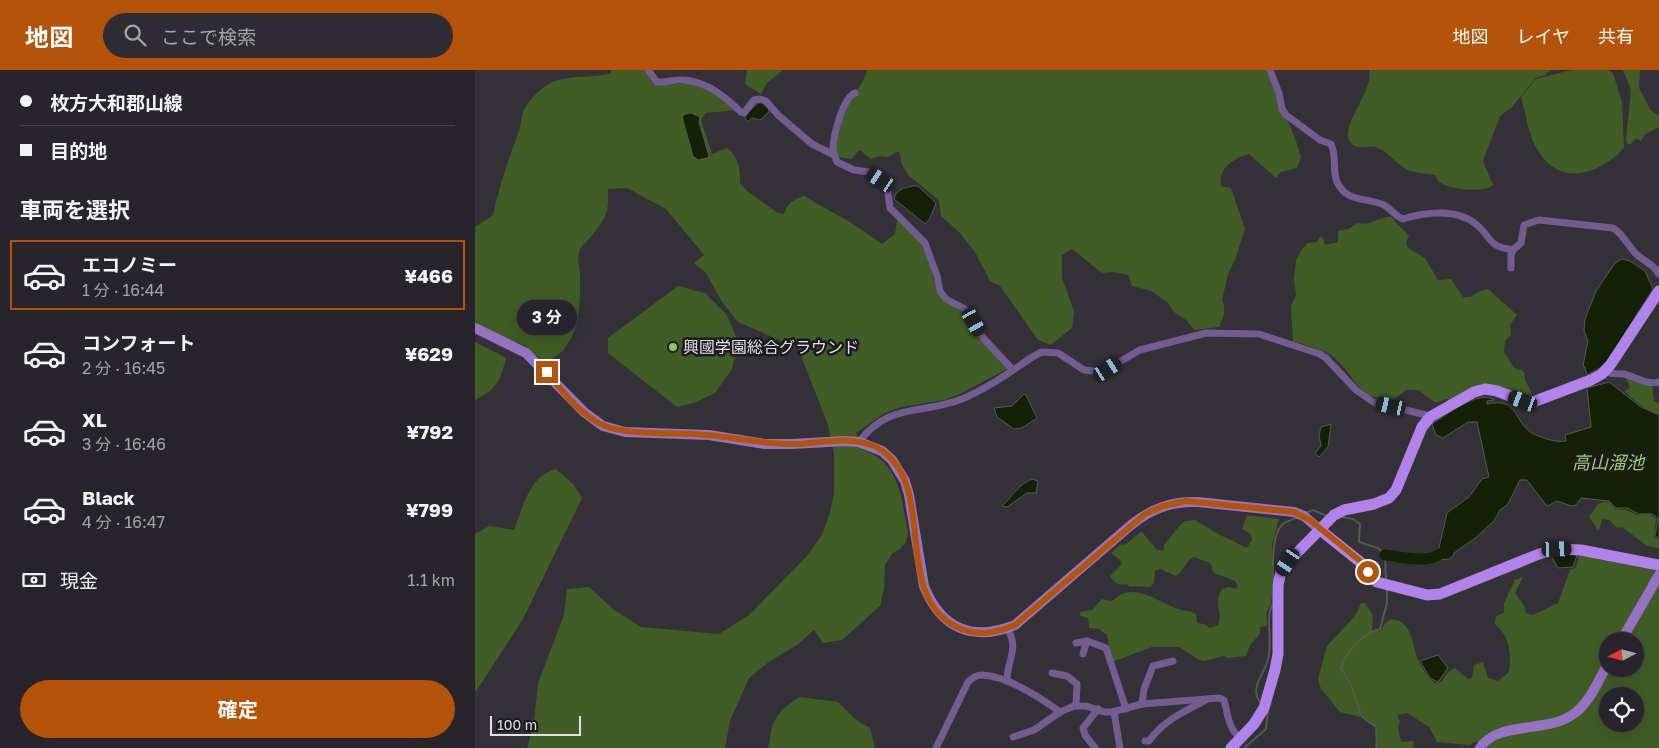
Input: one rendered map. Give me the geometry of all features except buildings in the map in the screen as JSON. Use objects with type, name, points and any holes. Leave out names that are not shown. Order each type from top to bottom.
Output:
[{"type":"main road","points":[[1231,748],[1254,724],[1265,705],[1278,654],[1278,586],[1281,572],[1288,562],[1333,514],[1374,504],[1389,498],[1397,490],[1413,445],[1422,427],[1430,417],[1473,392],[1485,389],[1497,391],[1523,401],[1533,402],[1591,380],[1604,371],[1659,290]]},
{"type":"main road","points":[[1319,529],[1359,560],[1377,582],[1427,595],[1446,592],[1530,557],[1557,549],[1581,550],[1659,565]]},
{"type":"street","points":[[648,70],[657,82],[685,80],[702,84],[721,94],[741,112],[744,112],[754,100],[760,99],[767,102],[778,115],[805,138],[834,155]]},
{"type":"street","points":[[1270,70],[1279,93],[1282,109],[1286,115],[1320,140],[1331,144],[1334,150],[1334,167],[1337,182],[1346,195],[1386,206],[1403,219],[1424,213],[1461,217],[1478,226],[1492,245],[1513,250]]},
{"type":"street","points":[[855,92],[851,94],[843,108],[833,146],[837,162],[854,170],[869,172],[887,186],[890,208],[925,243],[937,276],[940,291],[946,299],[955,302],[965,309],[984,339],[1013,370]]},
{"type":"street","points":[[1511,268],[1513,250],[1521,243],[1524,225],[1539,220],[1561,224],[1613,228],[1621,233],[1635,253],[1655,267],[1659,274]]},
{"type":"street","points":[[475,328],[526,353],[584,412],[603,426],[625,432],[709,435],[765,444],[859,442],[882,451],[892,460],[905,481],[924,586],[936,610],[953,625],[971,632],[996,632],[1028,616],[1145,514],[1163,506],[1186,501],[1294,512],[1304,516],[1319,529]]},
{"type":"street","points":[[859,442],[875,424],[887,417],[911,410],[951,404],[980,391],[1034,356],[1058,352],[1084,370],[1102,372],[1140,350],[1197,334],[1259,334],[1320,354],[1356,390],[1373,402],[1426,414],[1430,417]]},
{"type":"street","points":[[1604,371],[1609,374],[1622,374],[1648,382],[1659,382]]},
{"type":"street","points":[[1626,632],[1659,575]]},
{"type":"street","points":[[1007,628],[1013,637],[1014,644],[1008,663],[1007,681]]},
{"type":"street","points":[[1083,654],[1087,640]]},
{"type":"street","points":[[1077,643],[1087,640],[1106,648],[1126,709]]},
{"type":"street","points":[[1143,704],[1144,688],[1153,666],[1173,661]]},
{"type":"street","points":[[1052,673],[1067,676],[1077,684],[1076,706]]},
{"type":"street","points":[[936,748],[968,682],[975,676],[982,675],[1007,681],[1061,712]]},
{"type":"street","points":[[1480,748],[1484,742],[1495,734],[1554,724],[1571,716],[1584,704],[1599,678]]},
{"type":"street","points":[[1145,741],[1149,741],[1158,728],[1167,721],[1210,698]]},
{"type":"street","points":[[1013,737],[1034,730],[1061,712],[1076,706],[1086,706],[1104,712],[1114,712],[1143,704],[1174,703],[1210,698],[1224,700],[1229,724],[1234,733],[1240,738]]},
{"type":"street","points":[[1095,748],[1085,735],[1083,728],[1098,709]]},
{"type":"street","points":[[1114,712],[1120,748]]},
{"type":"green space","points":[[611,70],[646,70],[657,83],[670,85],[684,83],[701,86],[716,93],[728,103],[736,110],[706,113],[701,120],[712,154],[727,148],[731,151],[738,164],[740,183],[747,191],[778,213],[784,214],[791,202],[804,196],[853,224],[882,244],[895,234],[897,220],[924,245],[937,292],[964,310],[1009,368],[945,400],[901,407],[883,414],[856,433],[862,449],[875,455],[885,463],[892,473],[901,495],[908,533],[906,542],[892,554],[885,565],[884,589],[880,606],[842,640],[823,643],[814,630],[797,645],[770,661],[749,678],[730,721],[725,748],[527,748],[534,723],[538,683],[564,615],[567,589],[589,587],[613,609],[641,627],[719,634],[749,615],[806,557],[822,535],[834,493],[834,454],[828,425],[798,348],[738,322],[722,302],[706,273],[694,263],[704,255],[666,209],[627,188],[608,189],[608,205],[605,216],[600,226],[580,251],[578,259],[580,301],[575,326],[565,349],[556,357],[544,362],[525,346],[475,324],[475,227],[493,215],[524,109],[535,95],[555,81],[604,75],[611,73]]},
{"type":"green space","points":[[747,70],[783,70],[767,83],[761,94],[745,84]]},
{"type":"green space","points":[[867,70],[1267,70],[1301,157],[1297,168],[1281,172],[1276,178],[1249,154],[1228,164],[1222,173],[1221,186],[1231,188],[1245,229],[1235,260],[1228,274],[1222,300],[1224,314],[1219,327],[1194,330],[1186,320],[1174,312],[1167,302],[1151,291],[1132,286],[1128,275],[1113,272],[1102,273],[1072,249],[1062,255],[1062,278],[1074,311],[1072,328],[1051,345],[1038,340],[1000,286],[990,281],[975,252],[958,231],[941,216],[939,201],[909,176],[902,165],[899,151],[888,157],[880,156],[871,159],[860,150],[852,159],[836,157],[836,139],[840,117]]},
{"type":"green space","points":[[1369,70],[1550,70],[1545,75],[1536,78],[1511,108],[1500,116],[1483,161],[1493,185],[1489,188],[1466,190],[1444,185],[1439,182],[1435,175],[1408,170],[1380,149],[1376,147],[1359,147],[1353,145],[1348,139],[1351,121],[1366,88]]},
{"type":"green space","points":[[1571,70],[1608,70],[1613,73],[1622,102],[1624,148],[1603,165],[1579,173],[1568,173],[1556,169],[1546,161],[1531,137],[1521,97],[1536,79]]},
{"type":"green space","points":[[1623,70],[1640,70],[1639,88],[1650,109],[1659,116],[1659,127],[1644,135],[1641,141],[1636,138],[1631,144],[1627,144],[1626,139],[1631,90]]},
{"type":"green space","points":[[1392,217],[1409,236],[1406,242],[1408,248],[1425,258],[1438,280],[1451,279],[1463,297],[1470,297],[1488,289],[1517,315],[1510,325],[1511,335],[1505,341],[1504,353],[1515,368],[1522,370],[1525,374],[1525,380],[1532,398],[1495,387],[1436,403],[1418,390],[1406,390],[1392,401],[1380,399],[1364,391],[1332,356],[1321,350],[1293,341],[1291,306],[1296,295],[1294,279],[1296,260],[1302,249],[1308,243],[1317,242],[1320,237],[1323,238],[1325,245],[1338,242],[1338,231],[1348,229],[1358,223],[1366,224]]},
{"type":"green space","name":"興國学園総合グラウンド","points":[[678,286],[705,293],[727,315],[738,341],[732,369],[715,393],[694,403],[677,407],[608,353],[608,338]]},
{"type":"green space","points":[[475,342],[506,358],[497,384],[475,400]]},
{"type":"green space","points":[[1625,376],[1652,385],[1654,401],[1659,404],[1659,414],[1641,405],[1625,391],[1630,388]]},
{"type":"green space","points":[[556,469],[574,485],[582,498],[523,619],[475,691],[475,534],[489,526],[514,530],[524,502],[533,485],[539,478]]},
{"type":"green space","points":[[1610,503],[1615,509],[1626,510],[1637,515],[1650,514],[1656,519],[1654,537],[1659,539],[1659,548],[1647,546],[1622,527],[1617,528],[1609,520],[1602,519],[1599,531],[1589,517],[1598,504]]},
{"type":"green space","points":[[1247,515],[1279,519],[1272,544],[1272,595],[1271,604],[1266,613],[1267,626],[1260,627],[1260,634],[1250,645],[1246,656],[1227,658],[1224,656],[1204,661],[1199,660],[1179,647],[1152,647],[1112,662],[1107,635],[1099,629],[1089,628],[1088,618],[1081,616],[1079,612],[1092,610],[1102,599],[1112,601],[1123,594],[1138,592],[1196,614],[1197,623],[1204,624],[1210,628],[1218,625],[1220,616],[1218,600],[1222,589],[1229,587],[1235,589],[1238,586],[1235,581],[1214,573],[1210,563],[1194,557],[1176,576],[1160,569],[1155,571],[1154,583],[1150,587],[1130,587],[1126,584],[1123,585],[1115,582],[1110,576],[1122,564],[1111,553],[1121,544],[1126,544],[1142,532],[1157,550],[1164,550],[1164,545],[1180,525],[1185,521],[1195,520],[1247,548],[1252,539],[1250,534],[1242,529]]},
{"type":"green space","points":[[1579,555],[1659,565],[1659,748],[1488,748],[1490,742],[1475,742],[1469,745],[1437,742],[1429,727],[1407,713],[1397,715],[1400,720],[1398,728],[1401,742],[1414,741],[1413,748],[1375,748],[1377,727],[1361,717],[1340,712],[1321,689],[1318,679],[1327,646],[1355,616],[1361,603],[1365,603],[1373,615],[1372,630],[1381,631],[1385,623],[1391,619],[1404,624],[1411,635],[1420,663],[1435,683],[1441,682],[1449,671],[1455,668],[1468,679],[1472,678],[1474,665],[1483,662],[1488,678],[1498,681],[1509,672],[1510,652],[1504,634],[1495,624],[1496,616],[1504,613],[1504,603],[1515,580],[1523,577],[1515,593],[1525,607],[1526,613],[1533,615],[1558,603],[1570,570],[1576,568]]},
{"type":"green space","points":[[800,697],[838,702],[856,720],[870,728],[875,748],[768,748],[776,717]]},
{"type":"water","points":[[758,103],[762,103],[768,108],[769,112],[760,120],[752,118],[747,122],[746,114]]},
{"type":"water","points":[[691,113],[700,117],[699,122],[709,156],[707,158],[698,160],[693,156],[682,117],[685,114]]},
{"type":"water","points":[[918,186],[936,203],[930,218],[925,224],[894,199],[899,191]]},
{"type":"water","points":[[1622,259],[1630,261],[1645,271],[1653,289],[1605,365],[1587,375],[1583,366],[1588,341],[1584,331],[1585,319],[1596,291],[1615,263]]},
{"type":"water","name":"高山溜池","points":[[1609,382],[1641,407],[1659,415],[1659,538],[1655,536],[1658,519],[1653,514],[1639,514],[1627,508],[1616,508],[1609,501],[1581,498],[1576,505],[1571,506],[1557,501],[1547,506],[1527,480],[1520,480],[1508,504],[1500,510],[1494,521],[1449,559],[1436,560],[1433,555],[1439,548],[1447,513],[1469,497],[1482,479],[1489,477],[1477,422],[1468,422],[1443,438],[1436,435],[1432,424],[1471,400],[1488,398],[1494,400],[1487,401],[1487,404],[1505,404],[1510,407],[1526,428],[1534,434],[1554,441],[1566,441],[1565,435],[1591,427],[1587,388]]},
{"type":"water","points":[[1024,394],[1037,418],[1022,428],[1014,429],[997,417],[994,408],[1012,406]]},
{"type":"water","points":[[1331,424],[1328,447],[1319,457],[1315,453],[1321,446],[1319,435],[1321,427]]},
{"type":"water","points":[[1032,479],[1038,481],[1036,493],[1027,493],[1007,507],[1002,506],[1019,487]]},
{"type":"water","points":[[1560,553],[1577,555],[1573,567],[1558,568],[1551,555]]},
{"type":"water","points":[[1438,655],[1448,668],[1438,682],[1430,678],[1420,661]]},
{"type":"waterway","points":[[1306,513],[1313,510],[1327,516]]},
{"type":"waterway","points":[[1273,581],[1273,551],[1276,535],[1283,524],[1298,517]]},
{"type":"waterway","points":[[1342,517],[1353,519],[1360,524],[1359,542],[1378,548],[1385,555],[1386,580]]},
{"type":"waterway","points":[[1385,555],[1425,559],[1440,554],[1447,549]]},
{"type":"waterway","points":[[1377,748],[1376,727],[1362,717],[1351,685],[1341,668],[1351,649],[1362,638],[1380,629],[1387,603],[1387,589]]},
{"type":"waterway","points":[[1260,702],[1256,691],[1269,652],[1269,617],[1272,605]]},
{"type":"waterway","points":[[1244,748],[1266,729],[1268,710]]},
{"type":"place","name":"興國学園総合グラウンド","points":[[673,347]]},
{"type":"route","points":[[547,372],[584,412],[603,426],[625,432],[671,432],[709,435],[765,444],[859,442],[871,445],[882,451],[892,460],[905,481],[909,495],[921,572],[928,598],[945,619],[961,629],[971,632],[996,632],[1015,625],[1028,616],[1145,514],[1163,506],[1186,501],[1294,512],[1310,520],[1359,560],[1368,572]]}]
